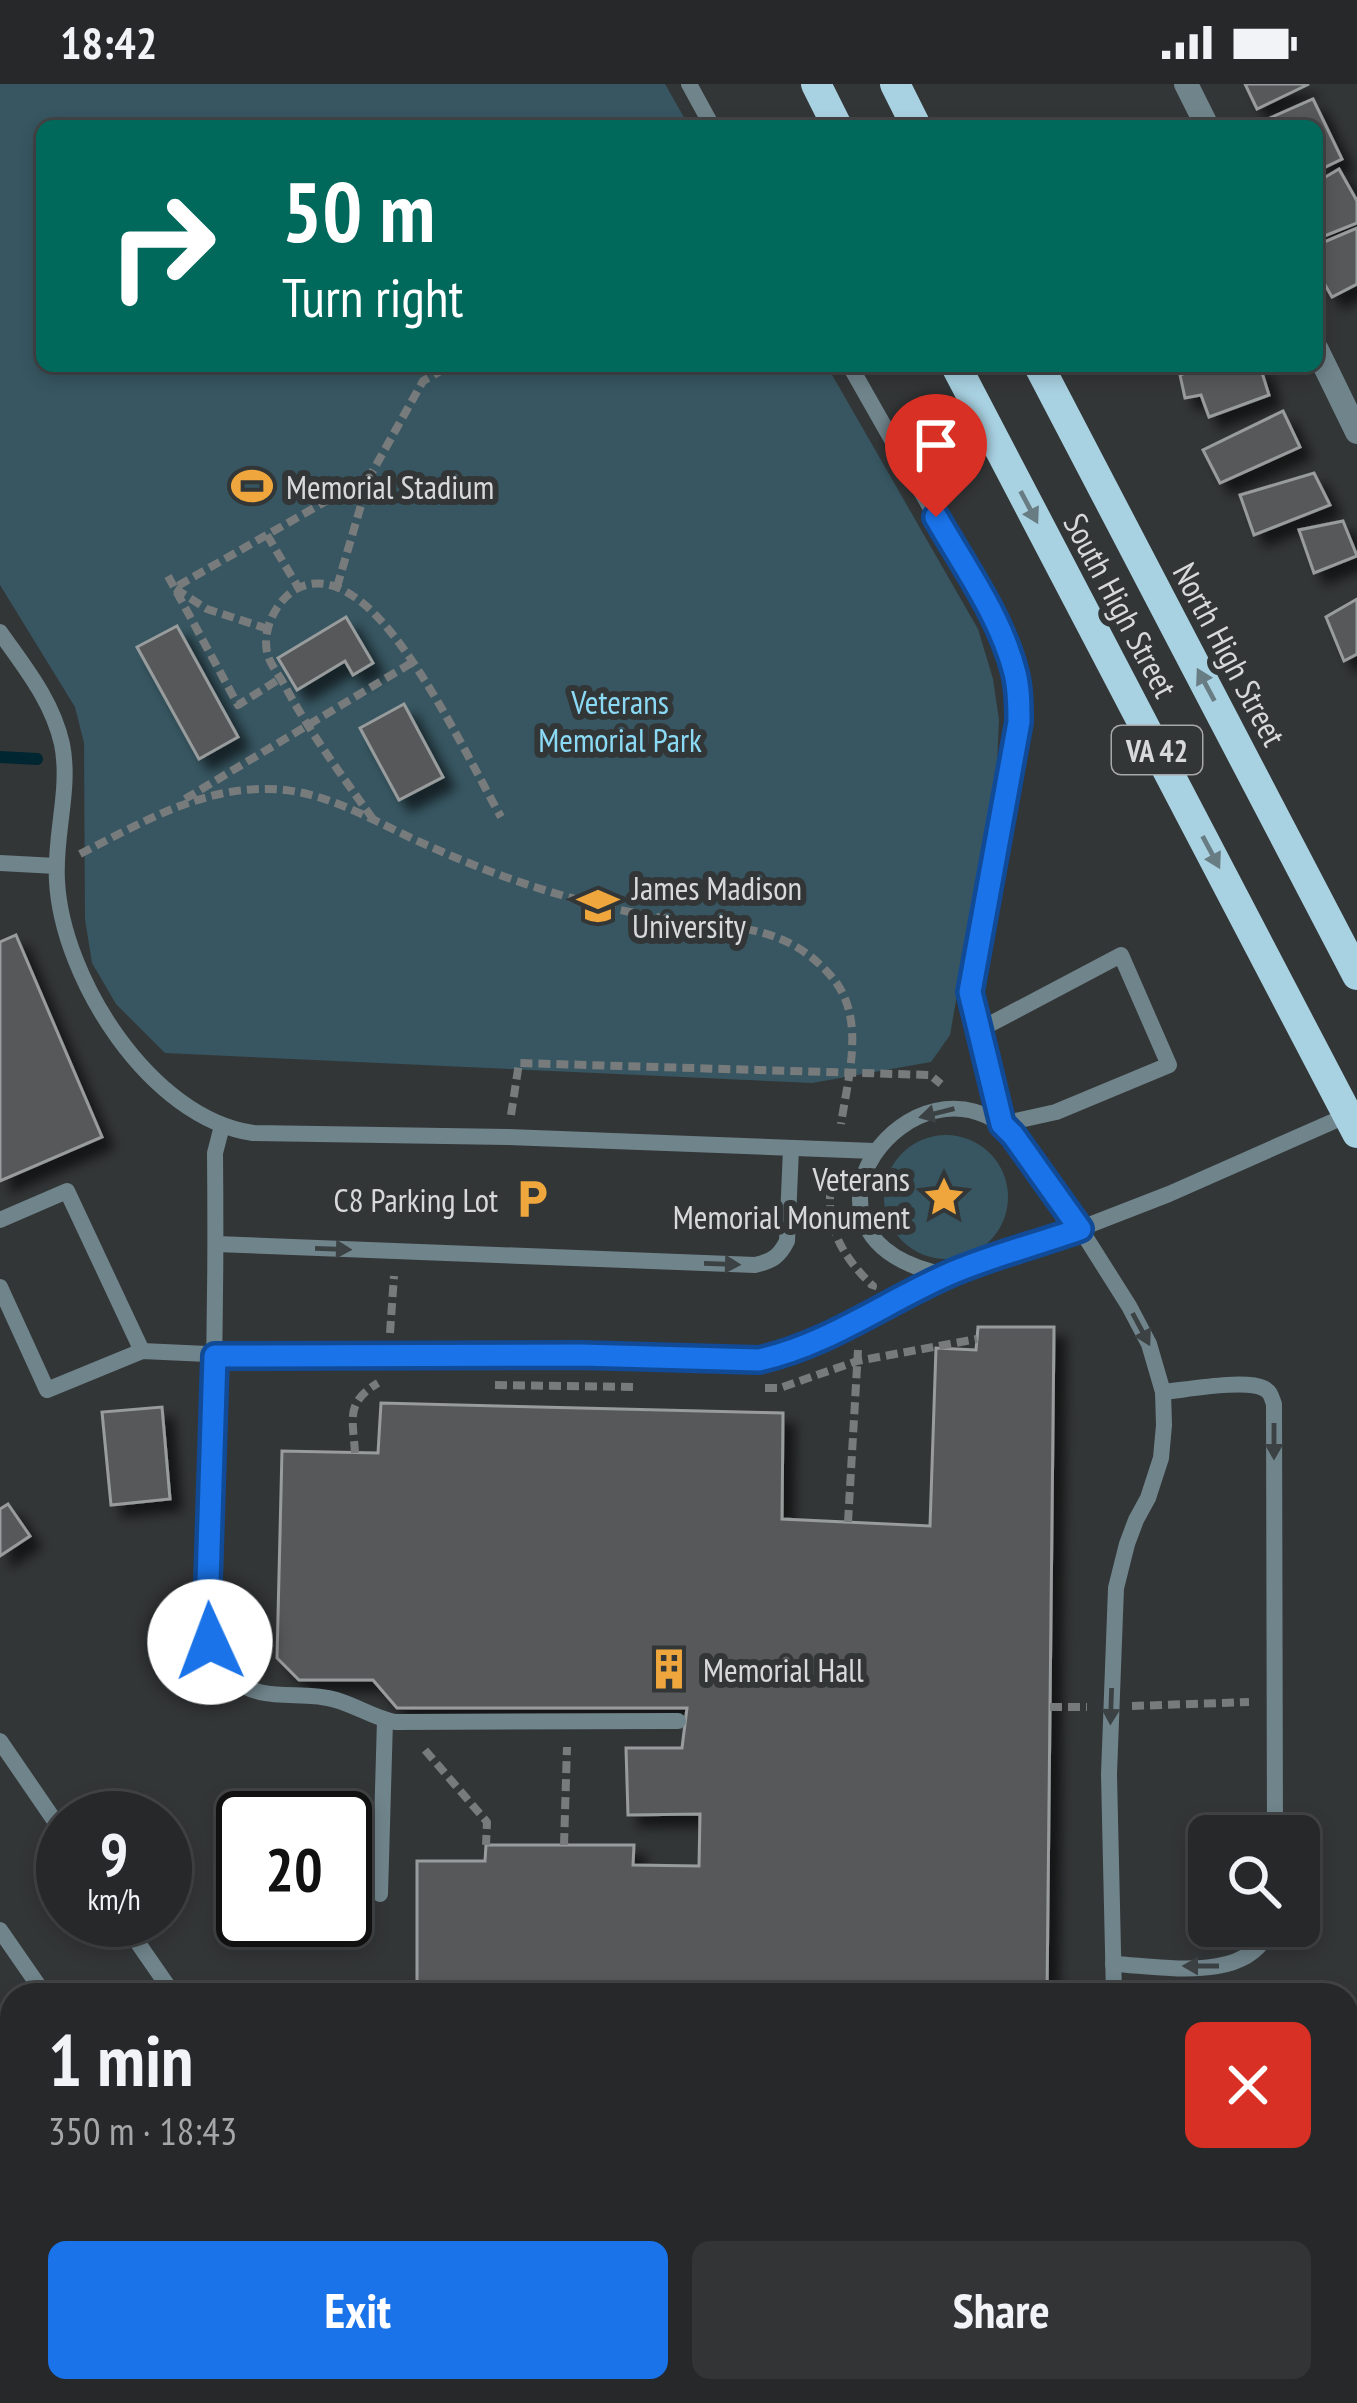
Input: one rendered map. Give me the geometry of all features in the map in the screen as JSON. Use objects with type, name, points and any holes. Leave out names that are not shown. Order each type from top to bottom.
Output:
[{"type":"main road","points":[[816,84],[834,120]]},
{"type":"main road","points":[[895,84],[913,120]]},
{"type":"main road","name":"South High Street","points":[[959,372],[1355,1117]]},
{"type":"main road","name":"North High Street","points":[[1042,372],[1357,975]]},
{"type":"street","points":[[1186,84],[1204,120]]},
{"type":"street","points":[[1323,362],[1357,432]]},
{"type":"lane","points":[[689,84],[709,120]]},
{"type":"lane","points":[[853,372],[1000,630],[1016,677],[1019,722],[970,992],[1002,1124]]},
{"type":"lane","points":[[0,632],[45,697],[63,749],[56,866],[59,904],[82,976],[121,1040],[160,1082],[222,1126],[253,1133],[874,1151]]},
{"type":"lane","points":[[0,863],[56,866]]},
{"type":"lane","points":[[979,1030],[1121,955],[1169,1065],[1056,1112],[1002,1124]]},
{"type":"lane","points":[[946,1275],[917,1270],[880,1246],[865,1228],[859,1207],[864,1177],[874,1151],[896,1129],[924,1114],[975,1110],[1013,1135],[1080,1229],[1142,1329],[1163,1392],[1161,1458],[1116,1588],[1109,1774],[1114,1983]]},
{"type":"lane","points":[[0,1287],[47,1390],[142,1351],[215,1356],[759,1360],[785,1354],[860,1320],[946,1275],[1080,1229],[1355,1117]]},
{"type":"lane","points":[[222,1126],[215,1153],[208,1628],[214,1652],[232,1677],[258,1693],[335,1699],[385,1720],[678,1721]]},
{"type":"lane","points":[[216,1244],[755,1265],[772,1261],[787,1241],[791,1149]]},
{"type":"lane","points":[[0,1220],[68,1191],[142,1351]]},
{"type":"lane","points":[[1163,1392],[1260,1386],[1274,1404],[1274,1815]]},
{"type":"lane","points":[[380,1894],[385,1720]]},
{"type":"lane","points":[[0,1741],[36,1794]]},
{"type":"lane","points":[[0,1930],[37,1983]]},
{"type":"lane","points":[[141,1947],[166,1983]]},
{"type":"lane","points":[[1113,1964],[1215,1967],[1237,1963],[1260,1947]]},
{"type":"path","points":[[338,587],[370,476],[422,381],[438,372]]},
{"type":"path","points":[[175,588],[370,476]]},
{"type":"path","points":[[267,535],[298,587]]},
{"type":"path","points":[[168,576],[238,705],[280,678]]},
{"type":"path","points":[[374,820],[307,726],[267,653],[268,629],[281,600],[298,587],[318,582],[338,587],[376,616],[413,662],[501,817]]},
{"type":"path","points":[[175,588],[207,609],[268,629]]},
{"type":"path","points":[[56,866],[163,812],[413,662]]},
{"type":"path","points":[[163,812],[202,797],[246,789],[286,790],[329,800],[430,847],[562,897],[667,919],[755,929],[785,940],[832,977],[844,995],[853,1040],[830,1197],[831,1222],[842,1250],[873,1286],[860,1320],[848,1522]]},
{"type":"path","points":[[508,1137],[519,1064],[930,1075],[975,1110]]},
{"type":"path","points":[[389,1354],[396,1251]]},
{"type":"path","points":[[1049,1707],[1274,1702]]},
{"type":"path","points":[[385,1720],[429,1753],[487,1822],[486,1845]]},
{"type":"path","points":[[564,1845],[568,1722]]},
{"type":"green space","name":"Veterans Memorial Park","points":[[0,84],[665,84],[686,120],[36,120],[36,372],[830,372],[978,629],[993,679],[999,720],[997,765],[950,1035],[931,1062],[812,1083],[165,1053],[116,1004],[92,963],[85,919],[84,743],[75,707],[0,585]]},
{"type":"green space","points":[[946,1135],[970,1140],[990,1153],[1003,1173],[1008,1197],[1003,1221],[990,1241],[970,1254],[946,1259],[922,1254],[902,1241],[889,1221],[884,1197],[889,1173],[902,1153],[922,1140]]},
{"type":"building","points":[[1245,84],[1309,84],[1257,109]]},
{"type":"building","points":[[1313,99],[1342,159],[1323,168],[1323,120],[1265,120]]},
{"type":"building","points":[[1339,169],[1357,201],[1357,223],[1323,237],[1323,178]]},
{"type":"building","points":[[1357,228],[1357,284],[1332,297],[1323,281],[1323,242]]},
{"type":"building","points":[[1262,372],[1269,395],[1209,417],[1201,395],[1185,398],[1180,375]]},
{"type":"building","points":[[1283,411],[1300,447],[1220,483],[1203,450]]},
{"type":"building","points":[[1314,473],[1330,505],[1254,535],[1240,495]]},
{"type":"building","points":[[1343,521],[1357,556],[1314,573],[1299,530]]},
{"type":"building","points":[[1357,599],[1357,654],[1344,661],[1326,617]]},
{"type":"building","points":[[346,617],[373,663],[353,675],[345,661],[297,690],[278,658]]},
{"type":"building","points":[[177,626],[238,737],[199,759],[137,647]]},
{"type":"building","points":[[404,704],[443,777],[399,800],[360,728]]},
{"type":"building","points":[[16,935],[102,1137],[0,1181],[0,942]]},
{"type":"building","name":"Memorial Hall","points":[[978,1327],[1054,1327],[1047,1983],[417,1983],[417,1861],[485,1861],[486,1845],[634,1845],[633,1865],[699,1866],[700,1814],[628,1815],[626,1748],[682,1748],[687,1708],[397,1708],[373,1680],[299,1680],[277,1658],[282,1451],[378,1453],[381,1403],[783,1413],[782,1519],[930,1526],[936,1348],[976,1350]]},
{"type":"building","points":[[162,1407],[170,1499],[111,1505],[102,1412]]},
{"type":"building","points":[[8,1504],[30,1536],[0,1556],[0,1509]]},
{"type":"waterway","points":[[0,757],[37,759]]},
{"type":"place","name":"Memorial Stadium","points":[[252,486]]},
{"type":"place","name":"James Madison University","points":[[598,906]]},
{"type":"place","name":"Veterans Memorial Monument","points":[[944,1197]]},
{"type":"place","name":"C8 Parking Lot","points":[[532,1199]]},
{"type":"place","name":"Memorial Hall","points":[[669,1669]]},
{"type":"route","points":[[210,1642],[215,1356],[581,1355],[759,1360],[785,1354],[946,1275],[1080,1229],[1002,1124],[970,992],[1019,722],[1018,695],[1000,630],[936,517]]}]
